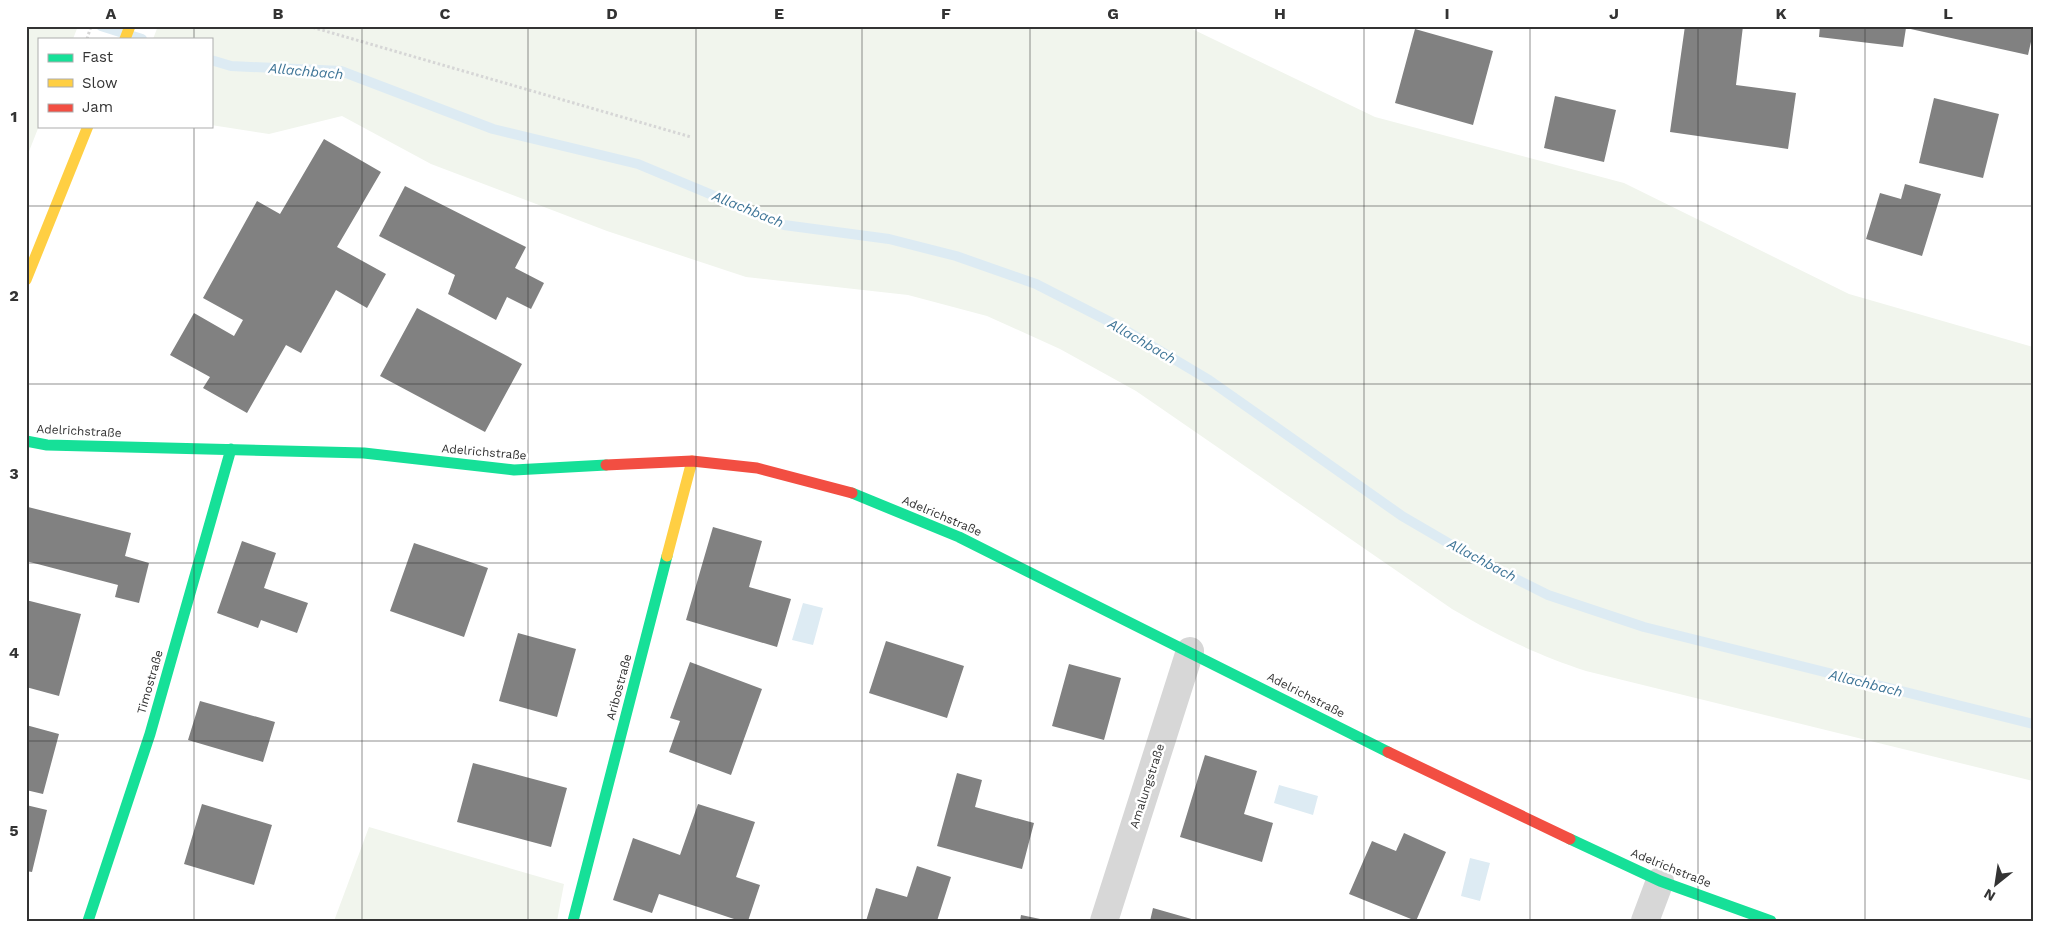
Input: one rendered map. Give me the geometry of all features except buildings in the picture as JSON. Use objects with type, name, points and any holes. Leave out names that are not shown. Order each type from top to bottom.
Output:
[{"type":"street","points":[[124,38],[130,26]]},
{"type":"street","points":[[26,280],[87,128]]},
{"type":"street","name":"Adelrichstraße","points":[[26,441],[47,445],[364,453],[514,470],[692,461],[757,468],[855,494],[959,537],[1190,651],[1452,784],[1660,881],[1771,921]]},
{"type":"street","name":"Timostraße","points":[[88,921],[150,734],[231,449]]},
{"type":"street","name":"Aribostraße","points":[[573,921],[692,461]]},
{"type":"street","name":"Amalungstraße","points":[[1104,921],[1190,651]]},
{"type":"street","points":[[1645,921],[1660,881]]},
{"type":"path","points":[[87,38],[91,26]]},
{"type":"path","points":[[308,26],[691,137]]},
{"type":"shaded area","points":[[26,26],[78,26],[73,38],[38,38],[38,128],[26,159]]},
{"type":"shaded area","points":[[158,26],[1186,26],[1375,117],[1624,183],[1849,294],[2033,347],[2033,781],[1567,665],[1501,636],[1452,609],[1136,391],[1060,349],[987,316],[908,295],[746,277],[607,231],[431,164],[342,116],[269,134],[212,125],[212,38],[153,38]]},
{"type":"shaded area","points":[[803,603],[823,608],[813,645],[792,640]]},
{"type":"shaded area","points":[[1279,785],[1318,796],[1313,815],[1274,803]]},
{"type":"shaded area","points":[[369,827],[564,884],[557,921],[334,921]]},
{"type":"shaded area","points":[[1470,858],[1490,863],[1480,901],[1461,896]]},
{"type":"waterway","name":"Allachbach","points":[[101,26],[139,38]]},
{"type":"waterway","name":"Allachbach","points":[[212,60],[231,66],[341,71],[493,129],[638,164],[784,225],[889,239],[956,256],[1036,284],[1120,327],[1209,380],[1402,516],[1474,558],[1548,595],[1644,627],[2033,724]]},
{"type":"traffic: fast","points":[[26,441],[47,445],[364,453],[514,470],[606,465]]},
{"type":"traffic: fast","points":[[88,921],[150,734],[231,449]]},
{"type":"traffic: fast","points":[[852,493],[959,537],[1388,752]]},
{"type":"traffic: fast","points":[[573,921],[667,556]]},
{"type":"traffic: fast","points":[[1570,839],[1660,881],[1771,921]]},
{"type":"traffic: slow","points":[[125,38],[130,26]]},
{"type":"traffic: slow","points":[[26,280],[87,128]]},
{"type":"traffic: slow","points":[[667,556],[692,461]]},
{"type":"traffic: jam","points":[[606,465],[692,461],[757,468],[852,493]]},
{"type":"traffic: jam","points":[[1388,752],[1570,839]]}]
